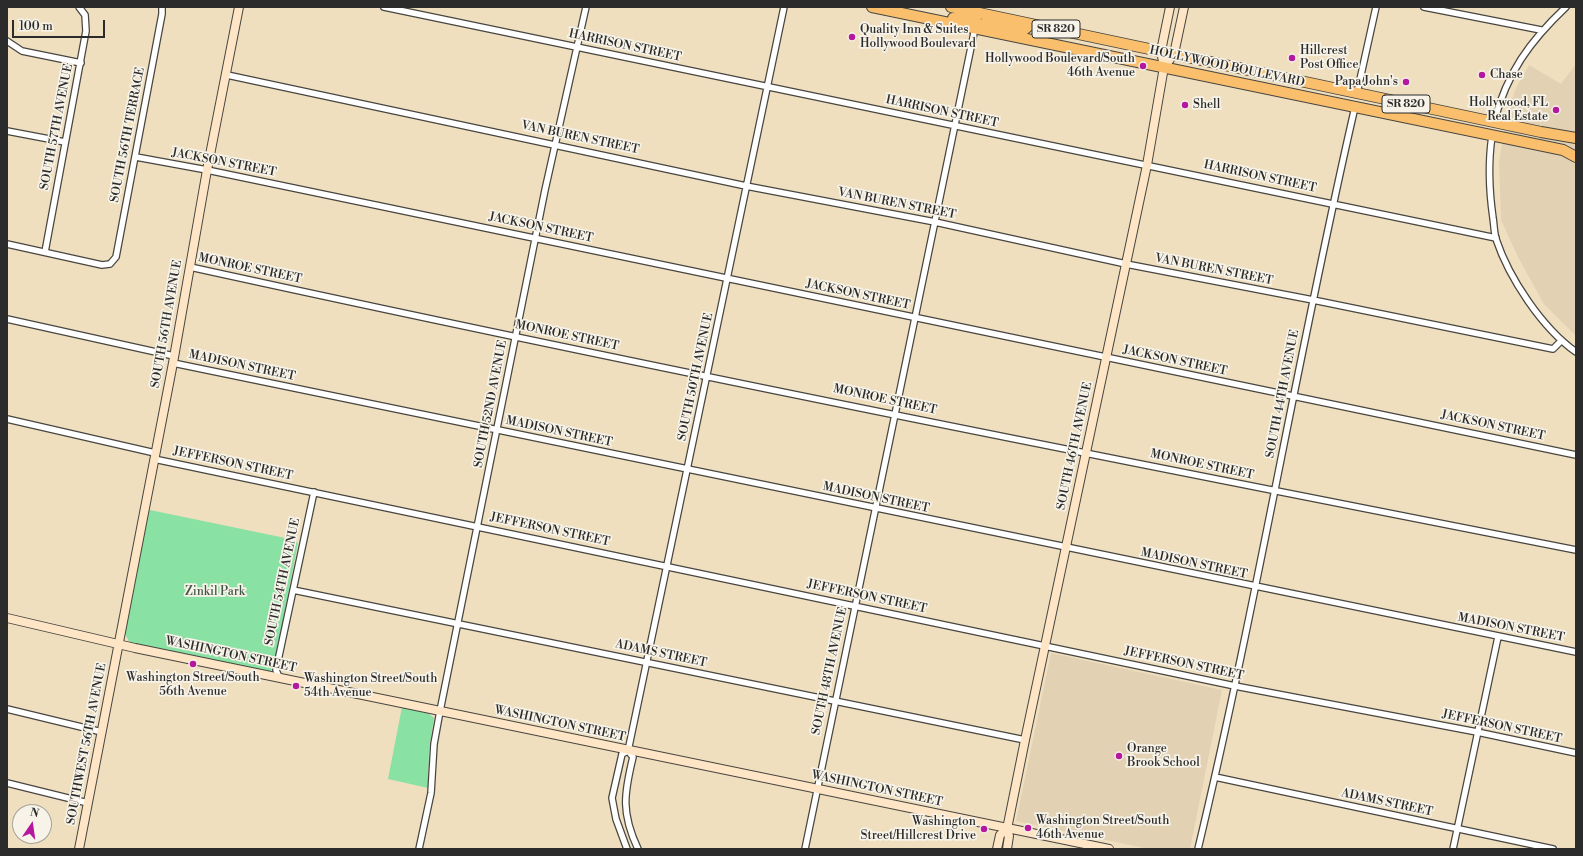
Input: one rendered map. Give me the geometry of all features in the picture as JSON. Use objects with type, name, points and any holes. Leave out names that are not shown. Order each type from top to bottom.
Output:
[{"type":"highway","name":"HOLLYWOOD BOULEVARD","points":[[872,7],[1563,150],[1576,157]]},
{"type":"highway","name":"HOLLYWOOD BOULEVARD","points":[[950,7],[979,10],[1031,24],[1541,132],[1576,138]]},
{"type":"highway","points":[[917,16],[925,12],[969,20],[976,17],[979,10]]},
{"type":"highway","points":[[975,28],[978,25],[989,23],[1024,30],[1031,24]]},
{"type":"highway","points":[[1286,93],[1304,90],[1347,99],[1356,96],[1357,93]]},
{"type":"highway","points":[[1355,107],[1362,102],[1404,110],[1413,105]]},
{"type":"highway","points":[[1446,126],[1457,121],[1485,127],[1490,126],[1494,122]]},
{"type":"highway","points":[[1492,136],[1503,130],[1533,136],[1541,132]]},
{"type":"street","name":"SOUTH 57TH AVENUE","points":[[45,252],[86,31],[85,15],[79,7]]},
{"type":"street","name":"SOUTH 56TH TERRACE","points":[[45,252],[102,266],[110,264],[116,257],[136,157],[162,7]]},
{"type":"street","name":"SOUTH 56TH AVENUE","points":[[119,644],[173,360],[207,170],[227,75],[239,7]]},
{"type":"street","name":"HARRISON STREET","points":[[384,7],[1496,238]]},
{"type":"street","name":"SOUTH 52ND AVENUE","points":[[420,849],[431,793],[434,744],[440,711],[536,239],[586,7]]},
{"type":"street","name":"SOUTH 50TH AVENUE","points":[[628,751],[784,7]]},
{"type":"street","points":[[1164,67],[1161,51],[1170,7]]},
{"type":"street","points":[[1164,67],[1174,54],[1184,7]]},
{"type":"street","points":[[1357,93],[1376,7]]},
{"type":"street","points":[[1424,7],[1541,30]]},
{"type":"street","points":[[1494,122],[1498,106],[1515,69],[1530,43],[1541,30],[1566,7]]},
{"type":"street","name":"SOUTH 48TH AVENUE","points":[[806,849],[835,701],[956,126],[975,28]]},
{"type":"street","points":[[7,41],[22,51],[80,63]]},
{"type":"street","name":"SOUTH 46TH AVENUE","points":[[1007,849],[1009,836],[1007,829],[1147,165],[1164,67]]},
{"type":"street","name":"VAN BUREN STREET","points":[[227,75],[556,144],[746,186],[935,222],[1126,264],[1313,300],[1553,350],[1561,341]]},
{"type":"street","name":"SOUTH 44TH AVENUE","points":[[1198,849],[1216,777],[1313,300],[1355,107]]},
{"type":"street","points":[[7,131],[65,142]]},
{"type":"street","points":[[1492,136],[1489,184],[1496,238],[1519,285],[1540,317],[1561,341],[1576,352]]},
{"type":"street","name":"JACKSON STREET","points":[[136,157],[207,170],[1576,455]]},
{"type":"street","points":[[7,244],[45,252]]},
{"type":"street","name":"MONROE STREET","points":[[190,267],[707,376],[1275,491],[1576,550]]},
{"type":"street","name":"MADISON STREET","points":[[7,319],[173,360],[497,430],[1255,588],[1576,652]]},
{"type":"street","name":"JEFFERSON STREET","points":[[7,419],[154,456],[314,492],[1235,686],[1478,732],[1576,754]]},
{"type":"street","name":"SOUTH 54TH AVENUE","points":[[279,677],[276,670],[314,492]]},
{"type":"street","name":"ADAMS STREET","points":[[293,590],[1025,740]]},
{"type":"street","name":"WASHINGTON STREET","points":[[7,618],[119,644],[628,751],[1108,849]]},
{"type":"street","points":[[1453,849],[1498,637]]},
{"type":"street","name":"SOUTHWEST 56TH AVENUE","points":[[79,849],[119,644]]},
{"type":"street","points":[[7,709],[102,732]]},
{"type":"street","points":[[627,849],[616,819],[612,798],[622,754],[628,751],[633,757],[625,799],[626,817],[638,849]]},
{"type":"street","name":"ADAMS STREET","points":[[1216,777],[1553,849]]},
{"type":"street","points":[[7,783],[88,802]]},
{"type":"street","name":"SOUTH 46TH AVENUE","points":[[996,849],[1000,835],[1007,829]]},
{"type":"shaded area","points":[[1576,64],[1576,336],[1544,304],[1518,257],[1501,220],[1499,162],[1507,114],[1516,88],[1529,65],[1561,84]]},
{"type":"shaded area","name":"Orange Brook School","points":[[1051,653],[1222,690],[1190,849],[1149,849],[1016,821]]},
{"type":"green space","name":"Zinkil Park","points":[[150,510],[295,540],[298,543],[274,667],[270,672],[130,643],[125,634],[146,515]]},
{"type":"green space","points":[[402,707],[428,713],[434,718],[429,750],[428,788],[388,779]]},
{"type":"place","name":"Quality Inn & Suites Hollywood Boulevard","points":[[852,37]]},
{"type":"place","name":"Hillcrest Post Office","points":[[1292,58]]},
{"type":"place","name":"Hollywood Boulevard/South 46th Avenue","points":[[1143,66]]},
{"type":"place","name":"Chase","points":[[1482,75]]},
{"type":"place","name":"Papa John's","points":[[1406,82]]},
{"type":"place","name":"Shell","points":[[1185,105]]},
{"type":"place","name":"Hollywood, FL Real Estate","points":[[1556,110]]},
{"type":"place","name":"Washington Street/South 56th Avenue","points":[[193,664]]},
{"type":"place","name":"Washington Street/South 54th Avenue","points":[[296,686]]},
{"type":"place","name":"Orange Brook School","points":[[1119,756]]},
{"type":"place","name":"Washington Street/South 46th Avenue","points":[[1028,828]]},
{"type":"place","name":"Washington Street/Hillcrest Drive","points":[[984,829]]}]
